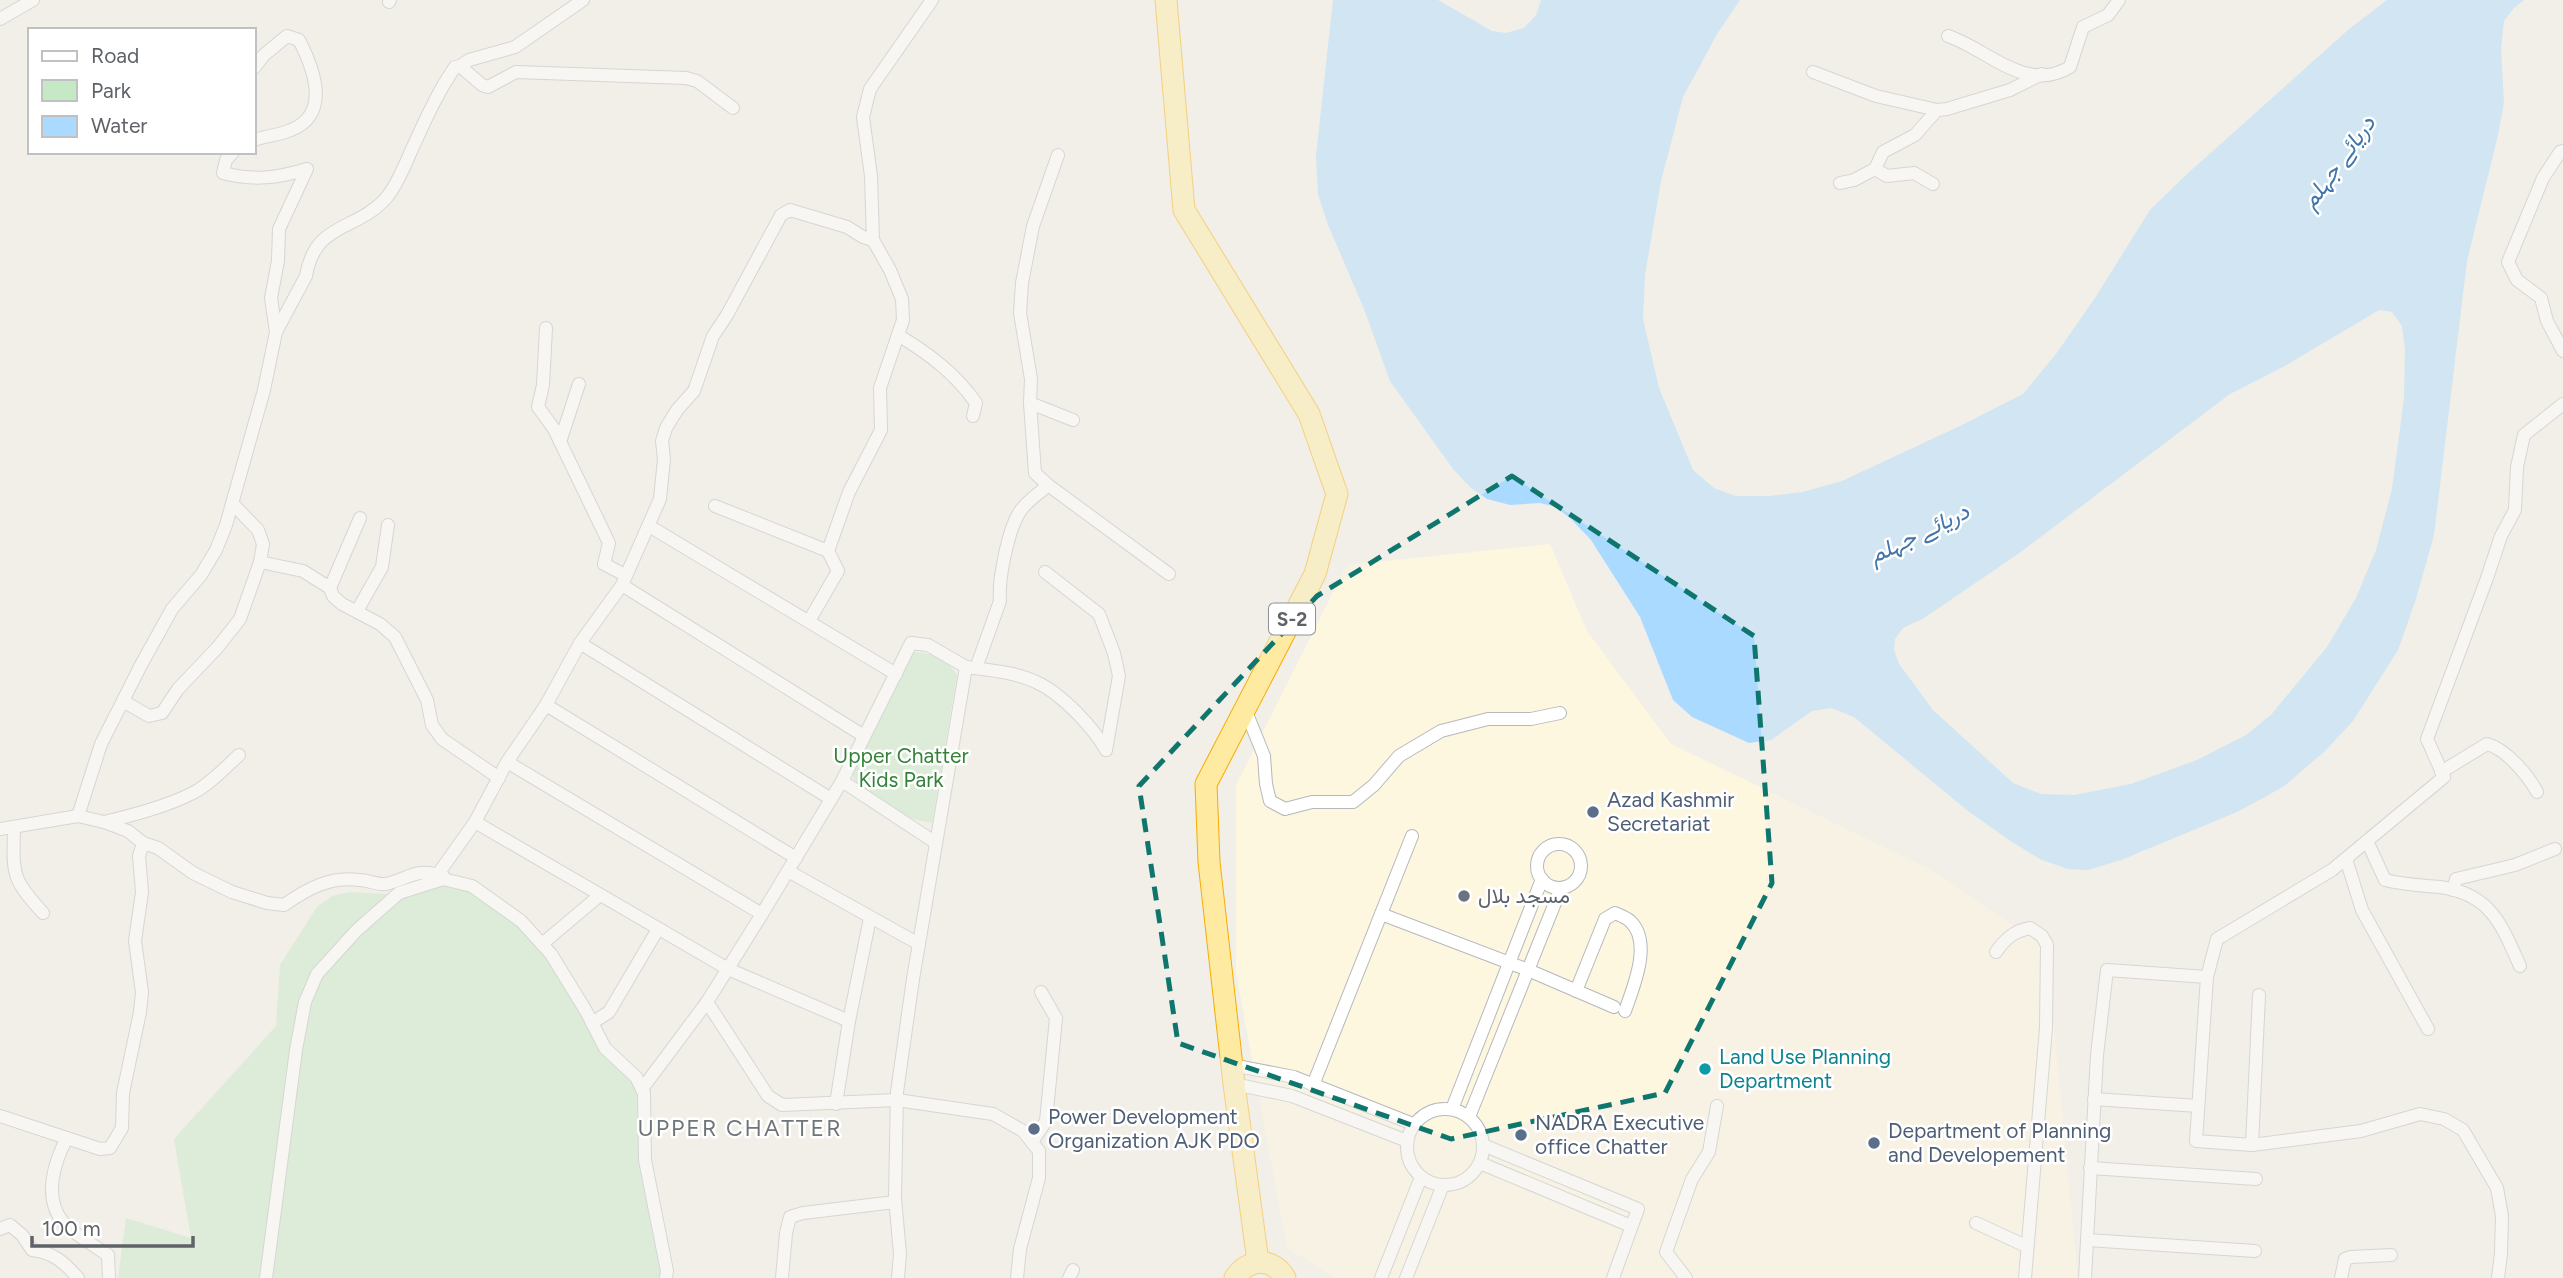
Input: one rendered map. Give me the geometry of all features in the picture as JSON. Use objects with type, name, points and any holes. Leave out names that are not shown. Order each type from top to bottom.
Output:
[{"type":"highway","name":"S-2","points":[[1166,0],[1184,210],[1309,414],[1337,494],[1315,574],[1206,784],[1209,862],[1258,1262]]},
{"type":"highway","points":[[1235,1278],[1241,1269],[1258,1262],[1276,1267],[1285,1278]]},
{"type":"street","points":[[0,19],[33,0]]},
{"type":"street","points":[[78,816],[101,744],[123,701],[172,609],[201,575],[216,550],[264,390],[276,332],[306,276],[307,266],[321,239],[373,210],[387,197],[401,175],[439,90],[455,67],[469,60],[515,47],[583,0]]},
{"type":"street","points":[[828,551],[849,492],[881,429],[880,388],[903,320],[902,299],[873,240],[871,176],[863,117],[865,104],[870,89],[932,0]]},
{"type":"street","points":[[1948,36],[1975,47],[2016,72],[2042,74],[2064,71],[2070,67],[2083,27],[2108,15],[2119,0]]},
{"type":"street","points":[[256,66],[286,36],[299,40],[315,77],[317,99],[308,121],[290,131],[256,140]]},
{"type":"street","points":[[460,66],[488,87],[516,72],[686,78],[697,81],[733,108]]},
{"type":"street","points":[[1813,72],[1876,96],[1937,110],[2010,90],[2042,74]]},
{"type":"street","points":[[1840,183],[1854,180],[1874,169],[1883,152],[1915,135],[1937,110]]},
{"type":"street","points":[[2563,151],[2543,178],[2508,262],[2517,280],[2541,298],[2547,321],[2563,352]]},
{"type":"street","points":[[231,154],[226,160],[223,173],[243,178],[276,177],[307,169],[279,229],[278,261],[271,298],[276,332]]},
{"type":"street","points":[[1058,155],[1034,226],[1022,283],[1020,313],[1031,379],[1035,473],[1169,574]]},
{"type":"street","points":[[1874,169],[1887,176],[1914,173],[1933,184]]},
{"type":"street","points":[[438,874],[475,822],[507,762],[546,705],[580,643],[623,580],[660,499],[664,459],[662,441],[666,428],[694,391],[713,336],[781,215],[790,210],[847,227],[873,240]]},
{"type":"street","points":[[546,328],[543,385],[538,407],[560,442],[609,543],[604,564],[623,580],[864,736]]},
{"type":"street","points":[[898,335],[927,352],[961,381],[976,403],[973,416]]},
{"type":"street","points":[[560,442],[579,384]]},
{"type":"street","points":[[1030,403],[1073,420]]},
{"type":"street","points":[[2498,1278],[2502,1216],[2497,1188],[2463,1130],[2444,1119],[2420,1114],[2361,1131],[2252,1145],[2196,1141],[2207,978],[2217,939],[2332,870],[2444,777],[2427,739],[2501,536],[2515,510],[2517,467],[2524,435],[2563,404]]},
{"type":"street","points":[[898,1278],[900,1254],[895,1202],[897,1100],[936,843],[971,668],[1000,601],[999,589],[1013,528],[1020,511],[1048,485]]},
{"type":"street","points":[[123,701],[149,716],[162,713],[178,689],[240,619],[260,562],[263,544],[258,530],[232,503]]},
{"type":"street","points":[[715,506],[828,551],[838,571],[809,621]]},
{"type":"street","points":[[330,588],[360,517]]},
{"type":"street","points":[[356,611],[382,567],[388,525]]},
{"type":"street","points":[[649,526],[896,674]]},
{"type":"street","points":[[260,562],[303,570],[330,588],[333,596],[380,624],[395,637],[427,700],[432,725],[442,738],[499,778]]},
{"type":"street","points":[[642,1089],[707,1002],[796,858],[842,781],[911,643],[928,645],[971,668],[1036,682],[1066,703],[1100,738],[1106,750],[1119,677],[1106,628],[1099,614],[1045,572]]},
{"type":"street","points":[[580,643],[831,799]]},
{"type":"street","points":[[546,705],[796,858]]},
{"type":"street","points":[[1245,709],[1264,755],[1270,801],[1285,809],[1312,802],[1353,802],[1374,785],[1399,756],[1441,731],[1488,719],[1531,719],[1560,713]]},
{"type":"street","points":[[2441,772],[2487,744],[2500,748],[2538,792]]},
{"type":"street","points":[[104,822],[140,813],[194,793],[239,755]]},
{"type":"street","points":[[507,762],[762,914]]},
{"type":"street","points":[[842,781],[936,843]]},
{"type":"street","points":[[0,829],[78,816],[104,822],[128,831],[143,843],[158,848],[193,873],[232,892],[267,903],[284,905],[310,887],[331,881],[357,879],[384,884],[415,872],[438,874],[459,883]]},
{"type":"street","points":[[475,822],[728,969],[849,1021]]},
{"type":"street","points":[[14,828],[13,866],[16,878],[43,914]]},
{"type":"street","points":[[1313,1085],[1412,836]]},
{"type":"street","points":[[2367,841],[2385,880],[2466,893],[2489,908],[2508,939],[2520,967]]},
{"type":"street","points":[[0,1116],[100,1149],[110,1148],[122,1128],[123,1093],[141,1002],[135,941],[142,892],[139,856],[143,843]]},
{"type":"street","points":[[1552,845],[1566,845],[1577,854],[1581,868],[1574,882],[1561,888],[1553,887],[1542,879],[1537,866],[1541,853],[1552,845]]},
{"type":"street","points":[[2453,890],[2456,879],[2515,865],[2555,849]]},
{"type":"street","points":[[2346,859],[2361,910],[2428,1030]]},
{"type":"street","points":[[788,871],[919,944]]},
{"type":"street","points":[[266,1278],[296,1050],[305,1002],[317,974],[357,929],[399,893],[443,878],[472,886],[521,921],[551,954],[605,1048],[636,1077],[642,1089],[645,1160],[655,1202],[666,1278]]},
{"type":"street","points":[[1452,1109],[1542,879]]},
{"type":"street","points":[[1469,1116],[1561,888]]},
{"type":"street","points":[[542,944],[599,896]]},
{"type":"street","points":[[1381,914],[1528,970],[1576,991],[1619,1009],[1641,959],[1638,937],[1630,921],[1615,913],[1605,919],[1576,991]]},
{"type":"street","points":[[836,1104],[849,1021],[870,918]]},
{"type":"street","points":[[1996,952],[2003,941],[2017,931],[2030,928],[2042,936],[2047,945],[2046,1028],[2025,1278]]},
{"type":"street","points":[[592,1023],[609,1012],[658,929]]},
{"type":"street","points":[[2085,1278],[2094,1099],[2107,970],[2207,978]]},
{"type":"street","points":[[1032,1142],[1046,1122],[1056,1018],[1041,992]]},
{"type":"street","points":[[2252,1145],[2259,995]]},
{"type":"street","points":[[707,1002],[768,1096],[782,1105],[897,1100],[993,1114],[1023,1131],[1039,1151],[1039,1178],[1020,1249],[1017,1278]]},
{"type":"street","points":[[1233,1075],[1294,1077],[1413,1124]]},
{"type":"street","points":[[1233,1075],[1407,1140]]},
{"type":"street","points":[[2094,1099],[2198,1106]]},
{"type":"street","points":[[1686,1278],[1666,1252],[1692,1179],[1709,1152],[1717,1106]]},
{"type":"street","points":[[1452,1109],[1469,1116],[1478,1126],[1483,1145],[1480,1163],[1472,1174],[1462,1181],[1443,1185],[1421,1177],[1409,1161],[1407,1140],[1413,1124],[1422,1115],[1433,1110],[1452,1109]]},
{"type":"street","points":[[67,1138],[55,1161],[52,1203],[63,1223],[108,1255],[109,1278]]},
{"type":"street","points":[[1483,1145],[1639,1209],[1613,1278]]},
{"type":"street","points":[[1480,1163],[1631,1226]]},
{"type":"street","points":[[2090,1168],[2256,1179]]},
{"type":"street","points":[[1381,1278],[1421,1177]]},
{"type":"street","points":[[1406,1278],[1443,1185]]},
{"type":"street","points":[[782,1278],[790,1217],[803,1213],[895,1202]]},
{"type":"street","points":[[1976,1223],[2026,1246]]},
{"type":"street","points":[[0,1229],[10,1225],[22,1235],[32,1250],[46,1251],[67,1264],[78,1278]]},
{"type":"street","points":[[2087,1240],[2255,1251]]},
{"type":"street","points":[[2342,1278],[2345,1259],[2391,1255]]},
{"type":"highlighted area","points":[[1512,476],[1754,636],[1772,883],[1665,1093],[1451,1139],[1178,1043],[1139,786],[1317,596]]},
{"type":"shaded area","points":[[1550,544],[1587,631],[1671,744],[1931,870],[2046,948],[2078,1278],[1336,1278],[1287,1248],[1236,972],[1236,785],[1347,565]]},
{"type":"green space","name":"Upper Chatter Kids Park","points":[[914,652],[939,658],[957,675],[932,823],[897,813],[875,801],[852,775]]},
{"type":"green space","points":[[415,883],[472,886],[551,954],[605,1048],[636,1077],[645,1160],[665,1278],[118,1278],[126,1218],[191,1238],[174,1139],[276,1026],[280,965],[317,907],[332,896],[350,892],[388,894]]},
{"type":"water","name":"دریائے جہلم","points":[[1333,0],[1438,0],[1492,31],[1506,33],[1524,28],[1536,15],[1541,0],[1740,0],[1717,34],[1683,97],[1661,181],[1645,275],[1643,319],[1659,388],[1693,470],[1714,488],[1735,496],[1803,492],[1842,481],[2023,394],[2056,354],[2095,298],[2150,210],[2348,30],[2387,0],[2524,0],[2504,21],[2501,49],[2504,103],[2467,261],[2434,535],[2398,650],[2353,721],[2325,751],[2283,787],[2237,812],[2121,860],[2088,870],[2068,869],[2042,860],[2012,842],[1968,811],[1854,717],[1831,708],[1812,711],[1771,740],[1749,743],[1692,717],[1673,700],[1640,617],[1591,540],[1556,507],[1540,503],[1510,505],[1487,499],[1471,488],[1453,469],[1390,381],[1364,309],[1328,225],[1318,194],[1316,156]],"holes":[[[2379,310],[2392,312],[2402,326],[2405,349],[2404,398],[2392,489],[2376,550],[2356,598],[2327,647],[2271,715],[2246,735],[2197,760],[2131,784],[2074,795],[2041,794],[2013,783],[1933,710],[1899,664],[1894,650],[1895,639],[1903,628],[1924,618],[2018,554],[2230,394],[2283,367]]]},
{"type":"place","name":"Azad Kashmir Secretariat","points":[[1593,812]]},
{"type":"place","name":"مسجد بلال","points":[[1464,896]]},
{"type":"place","name":"Land Use Planning Department","points":[[1705,1069]]},
{"type":"place","name":"Power Development Organization AJK PDO","points":[[1034,1129]]},
{"type":"place","name":"NADRA Executive office Chatter","points":[[1521,1135]]},
{"type":"place","name":"Department of Planning and Developement","points":[[1874,1143]]},
{"type":"district","name":"UPPER CHATTER","points":[[740,1128]]}]
